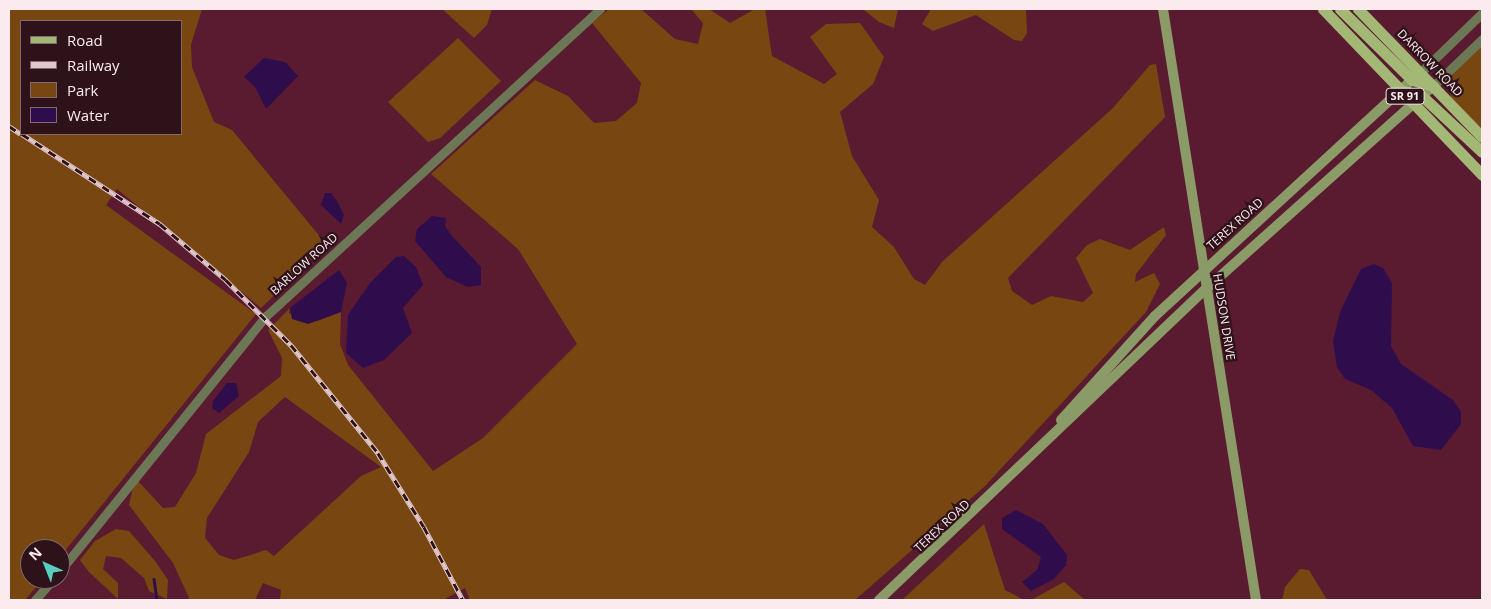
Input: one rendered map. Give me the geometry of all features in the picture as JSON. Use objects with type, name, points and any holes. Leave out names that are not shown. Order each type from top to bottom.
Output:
[{"type":"main road","name":"HUDSON DRIVE","points":[[1163,9],[1256,600]]},
{"type":"main road","name":"SR 91","points":[[1323,9],[1482,175]]},
{"type":"main road","points":[[1340,9],[1416,76]]},
{"type":"main road","name":"DARROW ROAD","points":[[1358,9],[1416,76],[1432,86],[1482,137]]},
{"type":"main road","name":"TEREX ROAD","points":[[1019,468],[1126,345],[1203,269],[1416,76]]},
{"type":"main road","name":"TEREX ROAD","points":[[879,600],[1206,289],[1432,86]]},
{"type":"main road","points":[[1400,90],[1422,96],[1482,152]]},
{"type":"street","name":"BARLOW ROAD","points":[[70,559],[266,316],[600,9]]},
{"type":"street","name":"TEREX ROAD","points":[[1416,76],[1482,13]]},
{"type":"street","name":"TEREX ROAD","points":[[1432,86],[1482,39]]},
{"type":"street","points":[[35,600],[44,589]]},
{"type":"green space","points":[[9,9],[202,9],[191,45],[192,67],[214,122],[232,130],[322,239],[319,252],[261,308],[117,189],[106,205],[256,314],[70,545],[70,539],[20,539],[20,589],[34,589],[25,600],[9,600]]},
{"type":"green space","points":[[442,9],[492,9],[487,25],[474,38]]},
{"type":"green space","points":[[609,9],[641,9],[675,39],[698,44],[703,23],[691,9],[709,9],[730,23],[755,9],[765,9],[772,56],[824,84],[837,74],[810,37],[826,24],[860,23],[884,57],[873,84],[840,112],[852,156],[879,200],[872,227],[894,247],[914,279],[925,285],[942,262],[1113,108],[1150,65],[1156,64],[1165,117],[1008,278],[1012,291],[1032,305],[1051,296],[1083,302],[1093,293],[1076,258],[1087,245],[1100,239],[1130,250],[1164,227],[1166,235],[1136,274],[1135,282],[1154,273],[1160,284],[1146,312],[984,487],[855,600],[470,600],[465,588],[443,600],[280,600],[281,590],[263,583],[255,600],[190,600],[173,563],[129,505],[133,487],[138,481],[163,508],[175,507],[196,473],[206,434],[281,376],[282,358],[268,330],[290,308],[289,313],[317,321],[341,312],[340,344],[348,365],[433,471],[483,438],[577,344],[518,249],[431,174],[535,80],[568,96],[594,123],[616,121],[637,103],[641,83],[592,23]],"holes":[[[285,397],[381,467],[361,476],[274,556],[266,550],[234,560],[219,555],[205,538],[207,518],[249,452],[258,422]]]},
{"type":"green space","points":[[863,9],[898,9],[894,28],[879,22]]},
{"type":"green space","points":[[931,9],[1026,9],[1027,33],[1022,41],[1014,40],[976,15],[933,31],[922,24]]},
{"type":"green space","points":[[458,38],[501,81],[440,138],[428,142],[388,102]]},
{"type":"green space","points":[[1482,43],[1482,129],[1451,98],[1448,86],[1456,68]]},
{"type":"green space","points":[[984,524],[1005,590],[1024,600],[902,600]]},
{"type":"green space","points":[[116,529],[129,531],[155,561],[168,580],[167,599],[149,591],[144,578],[121,558],[106,556],[103,569],[118,583],[118,599],[89,572],[80,560],[95,541]]},
{"type":"green space","points":[[1300,569],[1309,570],[1327,600],[1282,600],[1285,587]]},
{"type":"green space","points":[[1064,582],[1085,600],[1031,600]]},
{"type":"water","points":[[264,58],[285,62],[298,76],[266,109],[255,87],[244,77]]},
{"type":"water","points":[[325,193],[331,193],[337,201],[344,215],[341,224],[321,205]]},
{"type":"water","points":[[432,216],[446,218],[445,226],[452,236],[481,267],[481,285],[468,287],[446,277],[415,241],[417,229]]},
{"type":"water","points":[[404,256],[416,267],[423,285],[403,308],[412,333],[384,360],[363,368],[346,353],[348,315],[370,283],[396,257]]},
{"type":"water","points":[[1374,264],[1383,268],[1392,283],[1391,346],[1401,364],[1453,400],[1461,412],[1461,424],[1441,450],[1413,446],[1392,408],[1371,390],[1345,379],[1337,367],[1333,341],[1340,312],[1361,269]]},
{"type":"water","points":[[339,270],[347,283],[341,312],[308,324],[292,319],[290,308]]},
{"type":"water","points":[[227,383],[236,383],[239,396],[219,413],[212,408],[213,401]]},
{"type":"water","points":[[1016,510],[1043,524],[1067,555],[1066,565],[1054,579],[1031,591],[1022,582],[1037,570],[1041,557],[1002,529],[1002,518]]},
{"type":"waterway","points":[[154,579],[157,600]]},
{"type":"railway","points":[[9,126],[20,133]]},
{"type":"railway","points":[[24,135],[160,224],[226,280],[291,345],[378,453],[424,527],[463,600]]}]
